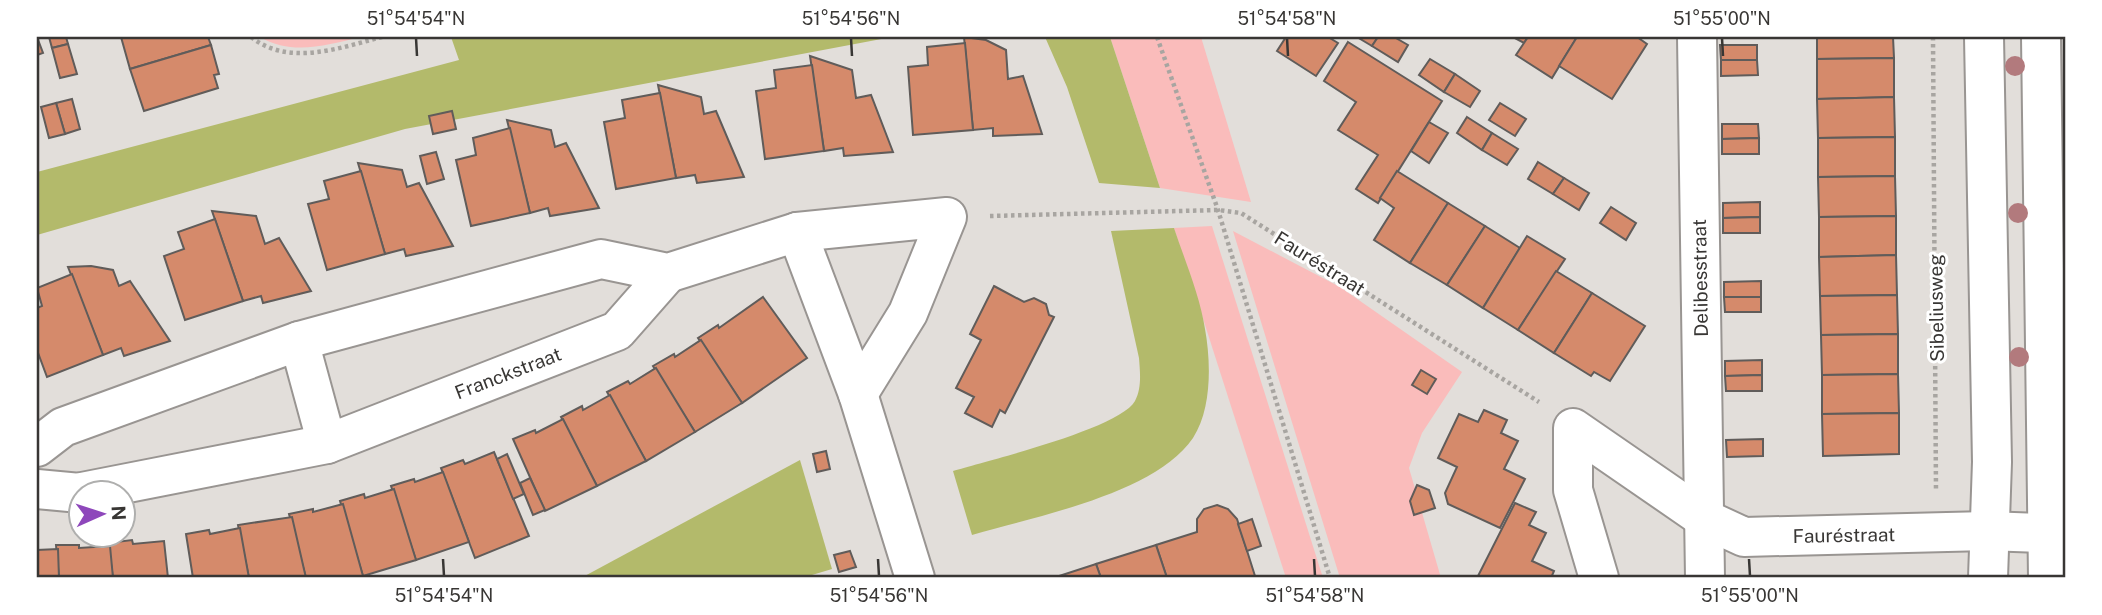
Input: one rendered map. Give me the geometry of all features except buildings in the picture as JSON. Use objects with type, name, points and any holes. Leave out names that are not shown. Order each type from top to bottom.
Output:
[{"type":"street","name":"Delibesstraat","points":[[1697,37],[1705,519]]},
{"type":"street","points":[[1984,37],[1992,462],[1987,531],[1988,578]]},
{"type":"street","points":[[2041,37],[2057,534],[2048,578]]},
{"type":"street","points":[[37,447],[63,427],[299,341],[601,259],[668,273],[797,232],[947,217],[908,313],[858,394]]},
{"type":"street","points":[[797,232],[858,394],[915,578]]},
{"type":"street","name":"Franckstraat","points":[[136,482],[327,444],[617,331],[668,273]]},
{"type":"street","points":[[299,341],[327,444]]},
{"type":"street","name":"Fauréstraat","points":[[1573,428],[1705,519],[1744,537],[1987,531],[2057,534]]},
{"type":"street","points":[[1573,428],[1573,490],[1599,578]]},
{"type":"street","name":"Franckstraat","points":[[37,489],[66,492]]},
{"type":"street","points":[[1705,519],[1705,578]]},
{"type":"path","points":[[251,37],[267,49],[311,53],[382,37]]},
{"type":"path","points":[[1157,37],[1218,210],[1330,578]]},
{"type":"path","name":"Sibeliusweg","points":[[1933,37],[1938,463],[1933,533]]},
{"type":"path","name":"Fauréstraat","points":[[1033,215],[1218,210],[1241,213],[1531,396],[1573,428]]},
{"type":"shaded area","points":[[260,37],[361,37],[322,46],[297,47],[272,43]]},
{"type":"shaded area","points":[[451,37],[892,37],[405,129],[37,235],[37,172],[459,60]]},
{"type":"shaded area","points":[[1045,37],[1110,37],[1160,188],[1099,183],[1067,87]]},
{"type":"shaded area","points":[[1110,37],[1201,37],[1251,202],[1160,188]]},
{"type":"shaded area","points":[[1212,226],[1323,578],[1286,578],[1174,228]]},
{"type":"shaded area","points":[[1174,228],[1200,304],[1208,356],[1207,399],[1193,438],[1175,457],[1151,474],[1123,488],[1060,511],[972,535],[953,471],[1080,433],[1124,412],[1135,401],[1140,385],[1139,358],[1111,231]]},
{"type":"shaded area","points":[[1233,231],[1340,287],[1462,372],[1422,433],[1409,468],[1441,578],[1340,578]]},
{"type":"shaded area","points":[[800,460],[832,569],[802,578],[581,578]]}]
